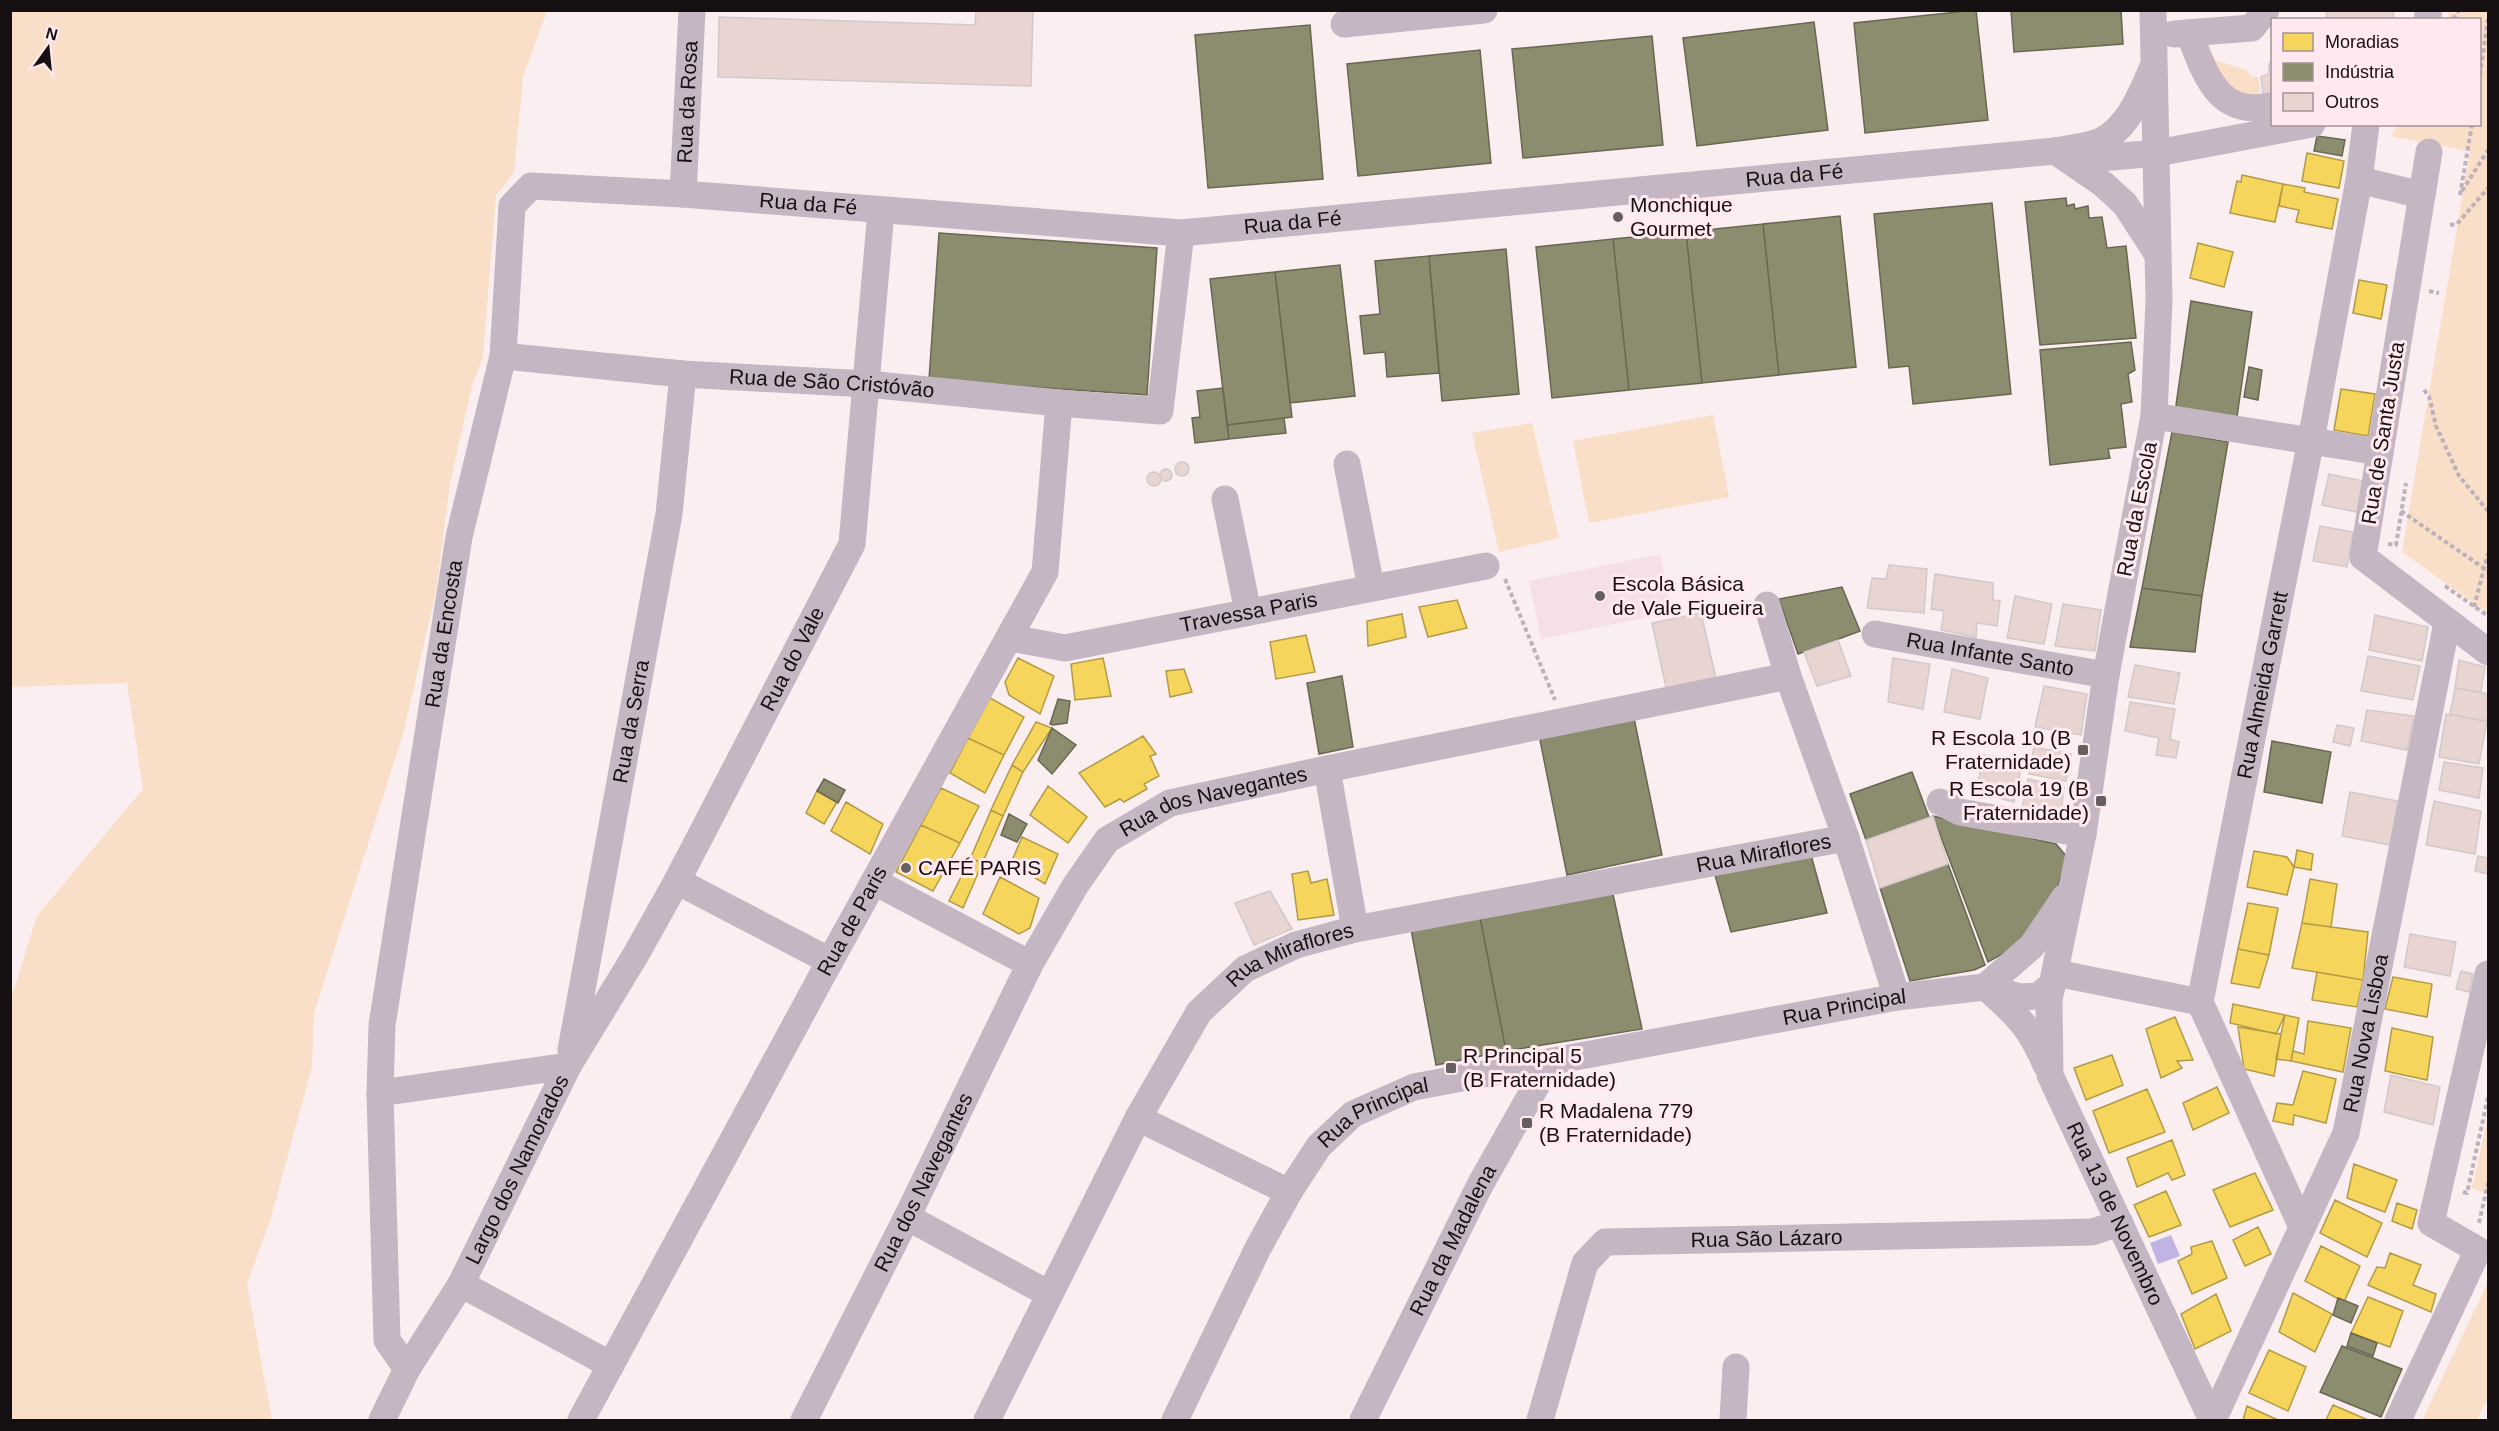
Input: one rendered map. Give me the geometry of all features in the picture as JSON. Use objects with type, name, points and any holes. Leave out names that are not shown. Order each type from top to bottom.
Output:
[{"type":"street","name":"Rua da Rosa","points":[[683,194],[692,10]]},
{"type":"street","points":[[1344,24],[1484,10]]},
{"type":"street","points":[[2154,36],[2252,28],[2266,10]]},
{"type":"street","points":[[2190,33],[2203,69],[2214,88],[2227,102],[2259,108],[2270,106]]},
{"type":"street","name":"Rua da Fé","points":[[2062,156],[2101,141],[2121,125],[2139,99],[2154,36]]},
{"type":"street","name":"Rua da Escola","points":[[2053,986],[2083,834],[2106,675],[2163,418],[2154,36]]},
{"type":"street","name":"Rua da Fé","points":[[531,186],[683,194],[1181,233],[2062,156],[2157,153],[2301,126]]},
{"type":"street","name":"Rua Almeida Garrett","points":[[2200,1002],[2311,440],[2359,180],[2366,126]]},
{"type":"street","name":"Rua da Fé","points":[[2157,201],[2171,175],[2185,161],[2218,141]]},
{"type":"street","name":"Rua de Santa Justa","points":[[2429,152],[2363,557],[2488,652]]},
{"type":"street","points":[[2062,156],[2103,184],[2125,204],[2158,256]]},
{"type":"street","points":[[2359,180],[2422,195]]},
{"type":"street","name":"Rua da Encosta","points":[[380,1093],[382,1025],[459,537],[503,356],[512,206],[531,186]]},
{"type":"street","name":"Rua do Vale","points":[[568,1066],[635,956],[677,881],[852,544],[881,211]]},
{"type":"street","name":"Rua de São Cristóvão","points":[[503,356],[683,374],[867,384],[1160,411],[1181,233]]},
{"type":"street","name":"Rua da Serra","points":[[568,1066],[669,514],[683,374]]},
{"type":"street","name":"Rua de Paris","points":[[581,1420],[830,961],[1046,572],[1059,403]]},
{"type":"street","points":[[2163,418],[2379,452]]},
{"type":"street","points":[[1347,464],[1371,587]]},
{"type":"street","points":[[1225,499],[1248,612]]},
{"type":"street","name":"Travessa Paris","points":[[1010,638],[1065,648],[1486,566]]},
{"type":"street","points":[[1767,605],[1788,676],[1846,838],[1897,997]]},
{"type":"street","name":"Rua Nova Lisboa","points":[[2213,1420],[2346,1133],[2448,623]]},
{"type":"street","name":"Rua Infante Santo","points":[[1875,634],[2106,675]]},
{"type":"street","name":"Rua dos Navegantes","points":[[804,1420],[1030,964],[1075,886],[1107,840],[1170,803],[1788,676]]},
{"type":"street","points":[[1327,769],[1355,929]]},
{"type":"street","points":[[1940,802],[1960,812],[2083,834]]},
{"type":"street","name":"Rua Miraflores","points":[[987,1420],[1138,1118],[1199,1012],[1245,969],[1296,945],[1355,929],[1846,838]]},
{"type":"street","points":[[677,881],[830,961]]},
{"type":"street","points":[[875,882],[1030,964]]},
{"type":"street","points":[[1985,987],[2032,946],[2072,885]]},
{"type":"street","points":[[2009,968],[2032,972],[2053,986],[2200,1002],[2302,1227]]},
{"type":"street","points":[[2398,1420],[2478,1250],[2431,1224],[2488,974]]},
{"type":"street","points":[[1985,987],[2020,998],[2038,996],[2053,986]]},
{"type":"street","name":"Rua 13 de Novembro","points":[[2053,986],[2050,1075],[2213,1420]]},
{"type":"street","points":[[1985,987],[2016,1013],[2033,1034],[2050,1075]]},
{"type":"street","name":"Rua Principal","points":[[1175,1420],[1258,1248],[1289,1192],[1319,1146],[1353,1114],[1414,1087],[1897,997],[1985,987]]},
{"type":"street","name":"Rua da Madalena","points":[[1363,1420],[1480,1185],[1549,1063]]},
{"type":"street","name":"Largo dos Namorados","points":[[380,1093],[568,1066]]},
{"type":"street","name":"Largo dos Namorados","points":[[382,1420],[407,1369],[461,1284],[568,1066]]},
{"type":"street","points":[[380,1093],[387,1340],[407,1369]]},
{"type":"street","points":[[1138,1118],[1289,1192]]},
{"type":"street","points":[[907,1216],[1049,1294]]},
{"type":"street","name":"Rua São Lázaro","points":[[1540,1420],[1584,1263],[1605,1242],[2092,1232],[2120,1222]]},
{"type":"street","points":[[461,1284],[611,1365]]},
{"type":"street","points":[[1736,1367],[1737,1420]]},
{"type":"path","points":[[2481,68],[2488,19]]},
{"type":"path","points":[[2472,126],[2460,195],[2488,150]]},
{"type":"path","points":[[2450,225],[2457,224],[2488,188]]},
{"type":"path","points":[[2424,390],[2428,396],[2436,426],[2458,476],[2488,511]]},
{"type":"path","points":[[2378,543],[2396,545],[2406,483]]},
{"type":"path","points":[[2402,511],[2488,569]]},
{"type":"path","points":[[2476,604],[2488,569],[2488,553]]},
{"type":"path","points":[[1486,566],[1495,564],[1502,572],[1556,702]]},
{"type":"path","points":[[2439,582],[2488,616]]},
{"type":"path","points":[[2455,1190],[2467,1193],[2488,1097]]},
{"type":"path","points":[[2477,1229],[2488,1183]]},
{"type":"shaded area","points":[[10,11],[547,11],[523,77],[514,172],[496,196],[483,357],[472,386],[450,483],[436,592],[403,734],[314,1013],[312,1066],[271,1218],[247,1284],[272,1420],[11,1420],[11,999],[37,916],[143,789],[127,683],[11,687]]},
{"type":"shaded area","points":[[2449,11],[2488,11],[2488,613],[2402,552],[2470,151],[2391,136],[2397,126],[2481,126],[2481,18],[2447,18]]},
{"type":"shaded area","points":[[2212,56],[2217,61],[2247,70],[2251,77],[2258,77],[2261,97],[2229,94]]},
{"type":"shaded area","points":[[1713,415],[1729,497],[1589,523],[1573,441]]},
{"type":"shaded area","points":[[1532,423],[1559,538],[1499,552],[1472,433]]},
{"type":"shaded area","name":"Escola Básica de Vale Figueira","points":[[1660,554],[1672,612],[1541,639],[1529,581]]},
{"type":"shaded area","points":[[2488,1117],[2488,1194],[2472,1188]]},
{"type":"shaded area","points":[[2171,1235],[2180,1256],[2158,1264],[2150,1243]]},
{"type":"shaded area","points":[[2488,1282],[2488,1398],[2477,1420],[2422,1420]]},
{"type":"building: Moradias","points":[[2307,153],[2344,161],[2339,188],[2302,181]]},
{"type":"building: Moradias","points":[[2242,175],[2283,184],[2275,222],[2230,213],[2237,181],[2241,182]]},
{"type":"building: Moradias","points":[[2283,184],[2305,188],[2304,192],[2338,199],[2332,229],[2296,222],[2299,210],[2279,206]]},
{"type":"building: Moradias","points":[[2198,243],[2233,252],[2224,287],[2190,278]]},
{"type":"building: Moradias","points":[[2359,280],[2387,285],[2381,319],[2353,313]]},
{"type":"building: Moradias","points":[[2341,389],[2375,394],[2368,436],[2334,430]]},
{"type":"building: Moradias","points":[[1457,600],[1467,628],[1428,637],[1419,607]]},
{"type":"building: Moradias","points":[[1402,614],[1406,637],[1368,646],[1367,621]]},
{"type":"building: Moradias","points":[[1306,635],[1315,672],[1276,679],[1270,642]]},
{"type":"building: Moradias","points":[[1018,658],[1054,676],[1040,714],[1009,695],[1005,682]]},
{"type":"building: Moradias","points":[[1103,658],[1111,696],[1075,700],[1071,664]]},
{"type":"building: Moradias","points":[[1184,669],[1192,692],[1170,697],[1166,671]]},
{"type":"building: Moradias","points":[[990,698],[1024,717],[1004,755],[968,738]]},
{"type":"building: Moradias","points":[[1036,722],[1052,728],[1023,772],[1012,765]]},
{"type":"building: Moradias","points":[[1143,736],[1156,754],[1150,756],[1159,776],[1144,784],[1147,789],[1124,802],[1120,799],[1105,807],[1079,773]]},
{"type":"building: Moradias","points":[[968,738],[1004,755],[985,793],[950,773]]},
{"type":"building: Moradias","points":[[1012,765],[1023,772],[1003,816],[991,810]]},
{"type":"building: Moradias","points":[[1048,786],[1087,817],[1068,843],[1030,815]]},
{"type":"building: Moradias","points":[[941,788],[979,806],[960,843],[921,825]]},
{"type":"building: Moradias","points":[[817,791],[837,802],[824,824],[806,813]]},
{"type":"building: Moradias","points":[[846,802],[883,824],[870,854],[831,831]]},
{"type":"building: Moradias","points":[[991,810],[1003,816],[982,864],[971,857]]},
{"type":"building: Moradias","points":[[921,825],[960,843],[933,891],[896,872]]},
{"type":"building: Moradias","points":[[1022,837],[1058,854],[1045,884],[1011,863]]},
{"type":"building: Moradias","points":[[2297,850],[2313,854],[2311,870],[2294,867]]},
{"type":"building: Moradias","points":[[2254,851],[2287,857],[2294,867],[2287,895],[2247,887]]},
{"type":"building: Moradias","points":[[971,857],[982,864],[963,908],[949,901]]},
{"type":"building: Moradias","points":[[1308,871],[1311,883],[1327,879],[1334,915],[1298,920],[1292,874]]},
{"type":"building: Moradias","points":[[1000,877],[1039,898],[1030,928],[1019,934],[983,914]]},
{"type":"building: Moradias","points":[[2310,879],[2337,884],[2331,927],[2302,923]]},
{"type":"building: Moradias","points":[[2248,903],[2278,908],[2269,955],[2238,949]]},
{"type":"building: Moradias","points":[[2302,923],[2368,932],[2363,980],[2292,968]]},
{"type":"building: Moradias","points":[[2238,949],[2269,955],[2259,988],[2231,983]]},
{"type":"building: Moradias","points":[[2317,972],[2363,980],[2357,1007],[2312,1000]]},
{"type":"building: Moradias","points":[[2393,977],[2432,984],[2427,1017],[2385,1009]]},
{"type":"building: Moradias","points":[[2233,1004],[2285,1015],[2276,1034],[2230,1023]]},
{"type":"building: Moradias","points":[[2285,1015],[2299,1018],[2291,1061],[2276,1059]]},
{"type":"building: Moradias","points":[[2175,1017],[2193,1060],[2177,1061],[2182,1068],[2161,1078],[2146,1029]]},
{"type":"building: Moradias","points":[[2308,1021],[2351,1028],[2343,1072],[2291,1061],[2293,1051],[2304,1054]]},
{"type":"building: Moradias","points":[[2238,1027],[2281,1034],[2274,1076],[2244,1069]]},
{"type":"building: Moradias","points":[[2392,1028],[2433,1037],[2427,1080],[2385,1071]]},
{"type":"building: Moradias","points":[[2112,1055],[2123,1085],[2086,1100],[2074,1068]]},
{"type":"building: Moradias","points":[[2303,1071],[2336,1079],[2326,1123],[2294,1115],[2293,1125],[2273,1121],[2277,1103],[2293,1105]]},
{"type":"building: Moradias","points":[[2217,1087],[2229,1113],[2193,1130],[2183,1103]]},
{"type":"building: Moradias","points":[[2147,1089],[2165,1132],[2109,1153],[2093,1111]]},
{"type":"building: Moradias","points":[[2172,1140],[2185,1175],[2172,1180],[2168,1173],[2137,1187],[2127,1158]]},
{"type":"building: Moradias","points":[[2354,1164],[2397,1180],[2385,1212],[2347,1198]]},
{"type":"building: Moradias","points":[[2255,1173],[2273,1210],[2230,1227],[2213,1190]]},
{"type":"building: Moradias","points":[[2166,1191],[2181,1225],[2149,1237],[2134,1205]]},
{"type":"building: Moradias","points":[[2335,1200],[2382,1223],[2367,1257],[2320,1233]]},
{"type":"building: Moradias","points":[[2397,1203],[2417,1210],[2412,1229],[2392,1221]]},
{"type":"building: Moradias","points":[[2258,1227],[2271,1254],[2245,1266],[2233,1240]]},
{"type":"building: Moradias","points":[[2212,1241],[2227,1278],[2192,1294],[2178,1261],[2192,1254],[2191,1247]]},
{"type":"building: Moradias","points":[[2321,1246],[2360,1266],[2344,1302],[2305,1281]]},
{"type":"building: Moradias","points":[[2390,1253],[2421,1265],[2413,1285],[2436,1294],[2431,1312],[2368,1285],[2377,1267],[2385,1268]]},
{"type":"building: Moradias","points":[[2293,1293],[2332,1314],[2315,1352],[2279,1332]]},
{"type":"building: Moradias","points":[[2216,1294],[2231,1331],[2195,1349],[2181,1314]]},
{"type":"building: Moradias","points":[[2368,1297],[2403,1311],[2390,1347],[2351,1333]]},
{"type":"building: Moradias","points":[[2269,1350],[2306,1367],[2288,1411],[2249,1393]]},
{"type":"building: Moradias","points":[[2333,1405],[2368,1420],[2326,1420]]},
{"type":"building: Moradias","points":[[2247,1406],[2278,1420],[2243,1420]]},
{"type":"building: Indústria","points":[[1976,10],[1988,120],[1865,133],[1854,23]]},
{"type":"building: Indústria","points":[[2011,10],[2121,10],[2123,44],[2014,52]]},
{"type":"building: Indústria","points":[[1814,22],[1828,130],[1697,146],[1683,38]]},
{"type":"building: Indústria","points":[[1310,25],[1323,179],[1208,188],[1195,35]]},
{"type":"building: Indústria","points":[[1652,36],[1663,145],[1523,158],[1512,49]]},
{"type":"building: Indústria","points":[[1480,50],[1491,163],[1358,176],[1347,64]]},
{"type":"building: Indústria","points":[[2317,136],[2345,140],[2342,156],[2314,151]]},
{"type":"building: Indústria","points":[[2066,198],[2067,206],[2074,204],[2075,209],[2088,206],[2089,218],[2102,217],[2107,248],[2126,246],[2136,338],[2040,345],[2025,202]]},
{"type":"building: Indústria","points":[[1992,203],[2011,394],[1913,404],[1909,366],[1889,368],[1874,214]]},
{"type":"building: Indústria","points":[[1840,216],[1856,367],[1779,375],[1763,224]]},
{"type":"building: Indústria","points":[[1763,224],[1779,375],[1702,383],[1686,232]]},
{"type":"building: Indústria","points":[[1686,232],[1702,383],[1629,390],[1613,239]]},
{"type":"building: Indústria","points":[[939,233],[1157,248],[1147,395],[929,380]]},
{"type":"building: Indústria","points":[[1613,239],[1629,390],[1552,398],[1536,247]]},
{"type":"building: Indústria","points":[[1506,249],[1519,394],[1442,401],[1429,256]]},
{"type":"building: Indústria","points":[[1429,256],[1439,373],[1387,377],[1385,352],[1364,354],[1360,316],[1380,314],[1375,261]]},
{"type":"building: Indústria","points":[[1340,265],[1355,396],[1290,403],[1275,272]]},
{"type":"building: Indústria","points":[[1275,272],[1292,417],[1227,425],[1210,279]]},
{"type":"building: Indústria","points":[[2191,301],[2252,312],[2237,417],[2179,408],[2176,405]]},
{"type":"building: Indústria","points":[[2131,342],[2135,370],[2128,374],[2132,402],[2121,404],[2126,447],[2108,449],[2110,458],[2050,465],[2040,350]]},
{"type":"building: Indústria","points":[[2249,367],[2262,370],[2258,400],[2244,397]]},
{"type":"building: Indústria","points":[[1223,388],[1229,439],[1195,443],[1192,418],[1200,417],[1197,391]]},
{"type":"building: Indústria","points":[[1284,418],[1286,433],[1229,439],[1227,425]]},
{"type":"building: Indústria","points":[[2172,432],[2228,442],[2202,596],[2142,588]]},
{"type":"building: Indústria","points":[[1842,587],[1860,631],[1798,654],[1779,599]]},
{"type":"building: Indústria","points":[[2142,588],[2202,596],[2195,652],[2130,647]]},
{"type":"building: Indústria","points":[[1342,676],[1353,747],[1319,754],[1307,683]]},
{"type":"building: Indústria","points":[[1058,699],[1070,701],[1067,723],[1053,725],[1050,724]]},
{"type":"building: Indústria","points":[[1634,718],[1662,855],[1567,875],[1539,735]]},
{"type":"building: Indústria","points":[[1052,728],[1076,745],[1052,774],[1038,760]]},
{"type":"building: Indústria","points":[[2272,741],[2331,752],[2322,803],[2264,792]]},
{"type":"building: Indústria","points":[[1912,772],[1929,817],[1866,840],[1850,794]]},
{"type":"building: Indústria","points":[[824,779],[845,790],[838,803],[817,791]]},
{"type":"building: Indústria","points":[[1009,814],[1027,824],[1017,842],[1001,835]]},
{"type":"building: Indústria","points":[[1933,816],[2056,844],[2067,857],[2053,901],[2015,947],[1988,962]]},
{"type":"building: Indústria","points":[[1811,855],[1827,913],[1731,932],[1715,875]]},
{"type":"building: Indústria","points":[[1948,864],[1985,965],[1974,970],[1910,981],[1880,888]]},
{"type":"building: Indústria","points":[[1613,894],[1642,1029],[1506,1051],[1480,917]]},
{"type":"building: Indústria","points":[[1480,917],[1506,1051],[1436,1065],[1411,929]]},
{"type":"building: Indústria","points":[[2338,1298],[2358,1306],[2351,1323],[2333,1315]]},
{"type":"building: Indústria","points":[[2351,1333],[2377,1343],[2373,1356],[2347,1346]]},
{"type":"building: Indústria","points":[[2342,1346],[2402,1369],[2381,1417],[2320,1392]]},
{"type":"building: Outros","points":[[976,10],[1033,10],[1031,86],[718,77],[719,17],[975,25]]},
{"type":"building: Outros","points":[[2326,10],[2393,10],[2394,18],[2327,18]]},
{"type":"building: Outros","points":[[2271,62],[2271,101],[2263,94],[2261,77],[2269,74]]},
{"type":"building: Outros","points":[[1182,462],[1187,464],[1189,469],[1187,474],[1182,476],[1177,474],[1175,469],[1177,464]]},
{"type":"building: Outros","points":[[1168,469],[1172,475],[1168,481],[1164,481],[1160,473]]},
{"type":"building: Outros","points":[[1154,472],[1159,474],[1161,479],[1159,484],[1154,486],[1149,484],[1147,479],[1149,474]]},
{"type":"building: Outros","points":[[2329,474],[2363,481],[2357,512],[2322,505]]},
{"type":"building: Outros","points":[[2320,526],[2353,532],[2347,567],[2313,561]]},
{"type":"building: Outros","points":[[1889,565],[1927,569],[1924,613],[1867,608],[1872,578],[1886,579]]},
{"type":"building: Outros","points":[[1935,574],[1993,583],[1993,600],[2000,601],[1997,626],[1977,623],[1976,637],[1941,630],[1944,611],[1931,609]]},
{"type":"building: Outros","points":[[2015,596],[2052,604],[2044,644],[2007,638]]},
{"type":"building: Outros","points":[[2063,604],[2101,610],[2095,651],[2055,646]]},
{"type":"building: Outros","points":[[1701,613],[1717,683],[1667,692],[1652,623]]},
{"type":"building: Outros","points":[[2375,615],[2428,627],[2422,661],[2369,650]]},
{"type":"building: Outros","points":[[1838,640],[1851,676],[1817,686],[1804,652]]},
{"type":"building: Outros","points":[[2368,656],[2420,666],[2413,700],[2361,691]]},
{"type":"building: Outros","points":[[1893,658],[1930,664],[1923,709],[1888,702]]},
{"type":"building: Outros","points":[[2459,660],[2485,667],[2481,692],[2455,688]]},
{"type":"building: Outros","points":[[2135,665],[2180,673],[2174,704],[2128,697]]},
{"type":"building: Outros","points":[[1952,669],[1988,678],[1980,719],[1944,712]]},
{"type":"building: Outros","points":[[2044,686],[2087,694],[2081,735],[2035,727]]},
{"type":"building: Outros","points":[[2455,688],[2488,694],[2488,722],[2450,714]]},
{"type":"building: Outros","points":[[2130,702],[2175,709],[2170,739],[2179,742],[2176,758],[2156,755],[2159,738],[2125,731]]},
{"type":"building: Outros","points":[[2367,710],[2414,716],[2407,750],[2361,741]]},
{"type":"building: Outros","points":[[2446,714],[2487,721],[2479,764],[2439,757]]},
{"type":"building: Outros","points":[[2337,725],[2354,728],[2350,746],[2333,742]]},
{"type":"building: Outros","points":[[2034,747],[2071,754],[2066,781],[2029,774]]},
{"type":"building: Outros","points":[[1984,755],[2022,763],[2014,802],[1976,792]]},
{"type":"building: Outros","points":[[2444,762],[2483,768],[2479,798],[2439,790]]},
{"type":"building: Outros","points":[[2028,779],[2064,787],[2061,814],[2022,808]]},
{"type":"building: Outros","points":[[2350,792],[2398,801],[2390,845],[2342,836]]},
{"type":"building: Outros","points":[[2434,801],[2481,811],[2475,854],[2426,845]]},
{"type":"building: Outros","points":[[1933,816],[1948,864],[1880,888],[1866,840]]},
{"type":"building: Outros","points":[[2478,856],[2488,858],[2488,874],[2475,871]]},
{"type":"building: Outros","points":[[1270,891],[1292,929],[1254,945],[1235,903]]},
{"type":"building: Outros","points":[[2410,934],[2456,942],[2450,976],[2404,967]]},
{"type":"building: Outros","points":[[2461,971],[2473,974],[2469,992],[2456,989]]},
{"type":"building: Outros","points":[[2391,1075],[2440,1087],[2433,1125],[2384,1112]]},
{"type":"place","name":"Monchique Gourmet","points":[[1618,217]]},
{"type":"place","name":"Escola Básica de Vale Figueira","points":[[1600,596]]},
{"type":"place","name":"R Escola 10 (B Fraternidade)","points":[[2083,750]]},
{"type":"place","name":"R Escola 19 (B Fraternidade)","points":[[2101,801]]},
{"type":"place","name":"CAFÉ PARIS","points":[[906,868]]},
{"type":"place","name":"R Principal 5 (B Fraternidade)","points":[[1451,1068]]},
{"type":"place","name":"R Madalena 779 (B Fraternidade)","points":[[1527,1123]]}]
